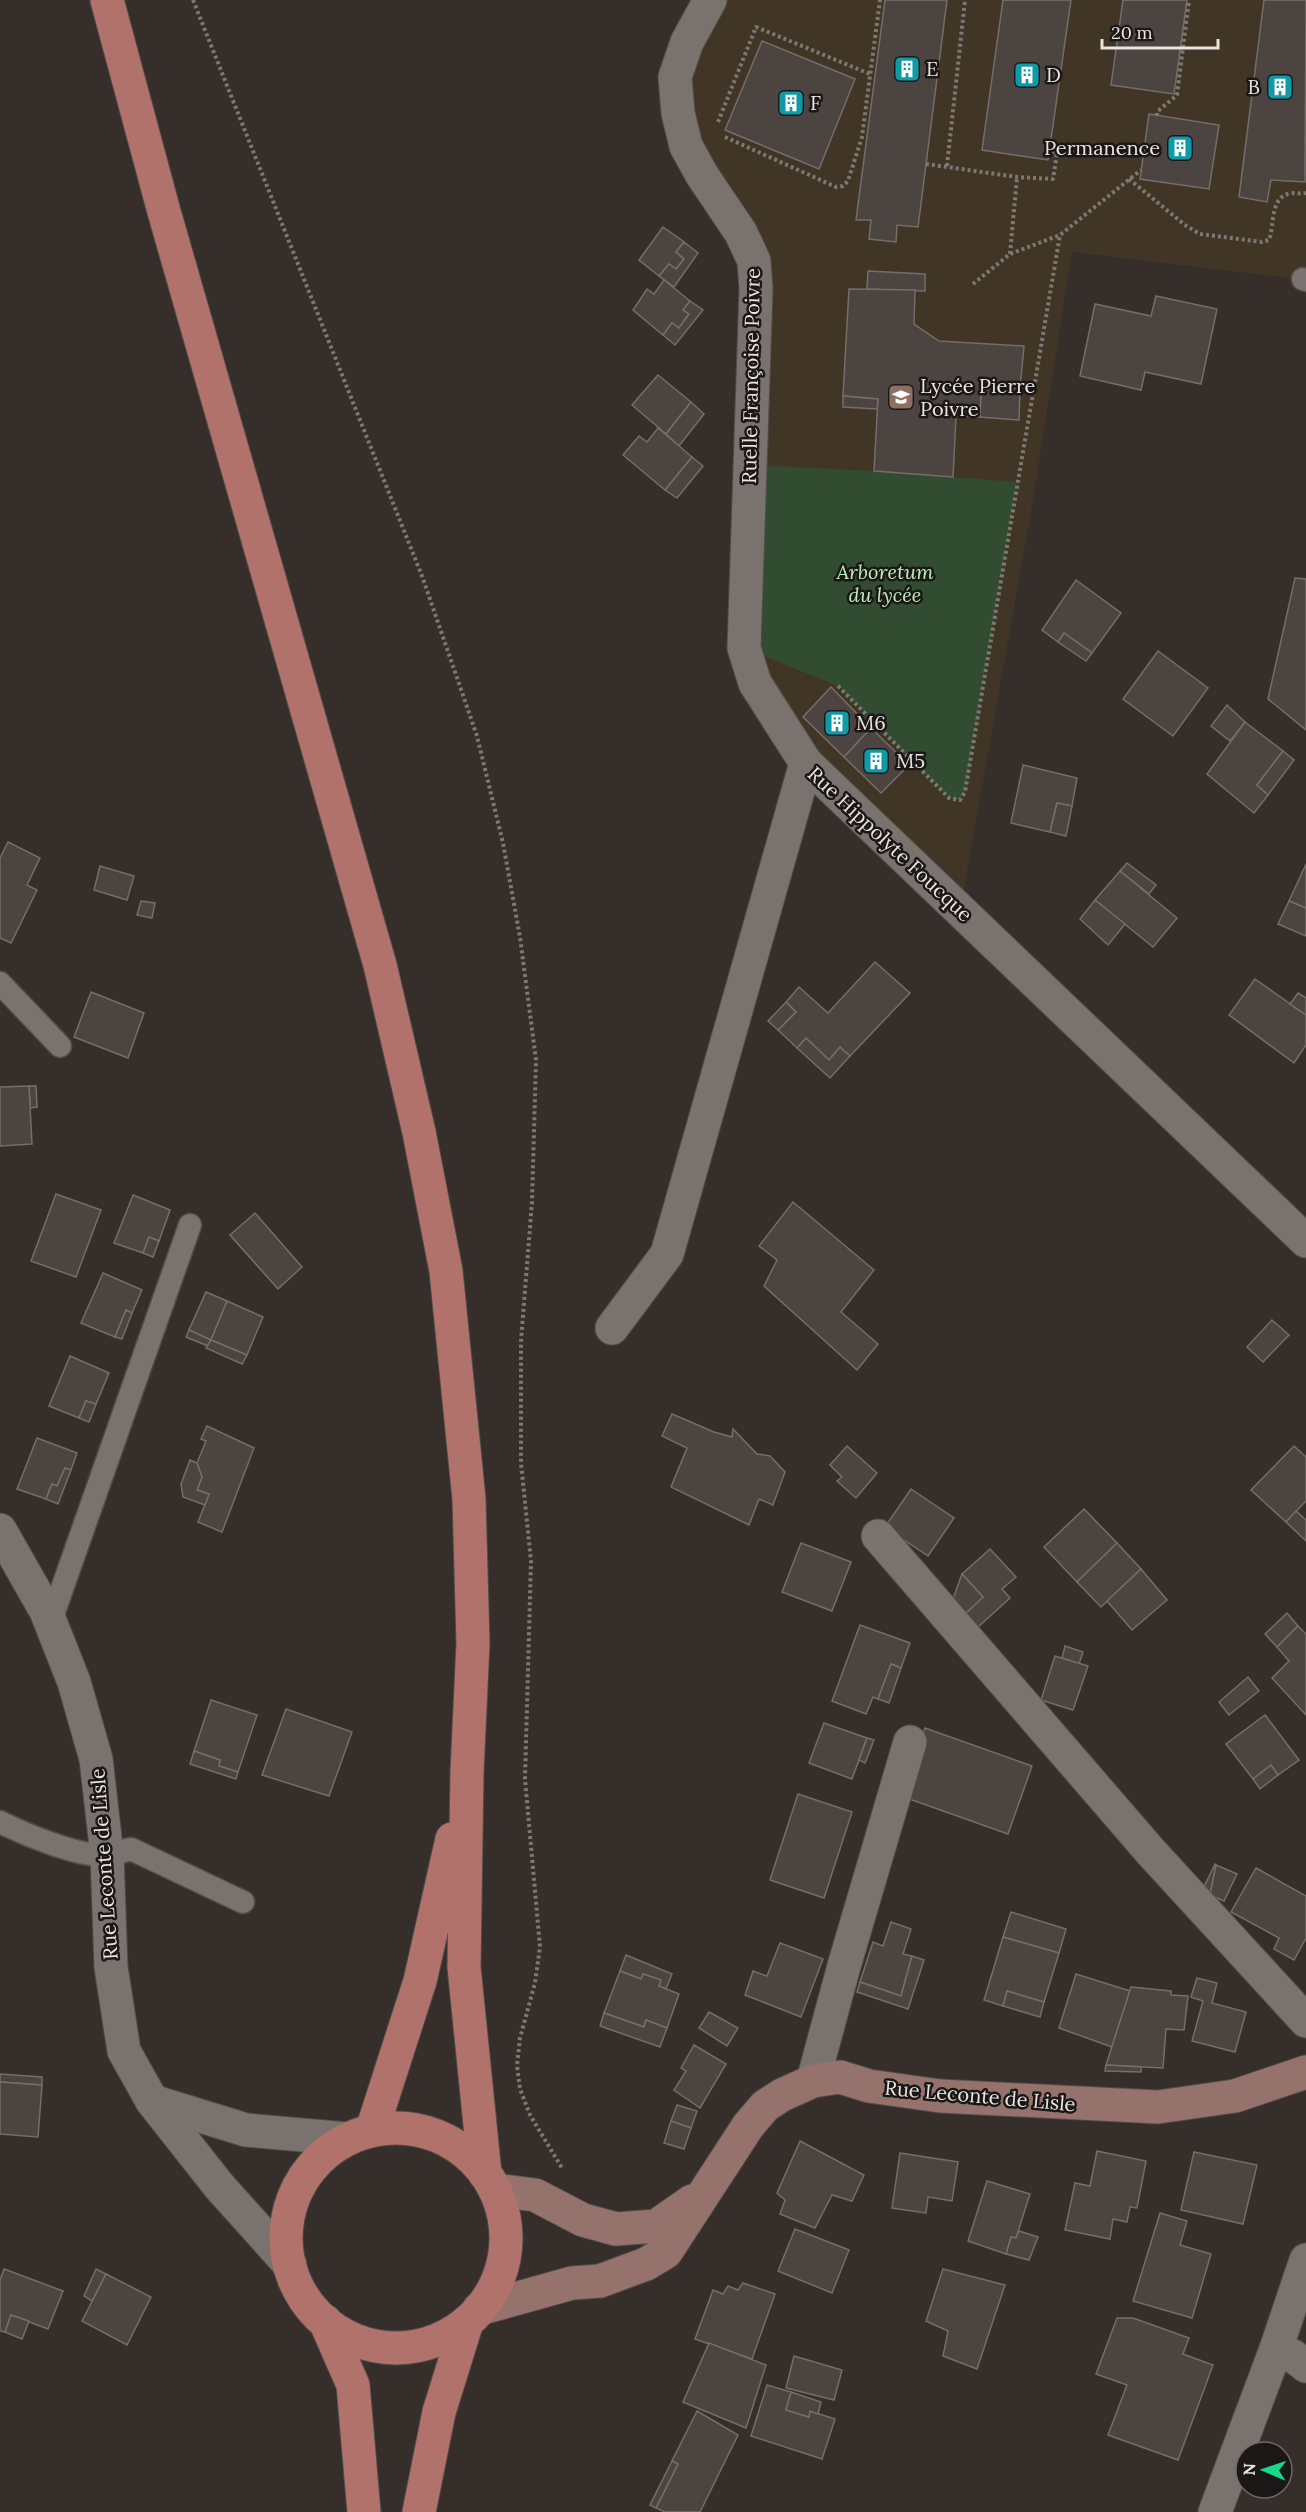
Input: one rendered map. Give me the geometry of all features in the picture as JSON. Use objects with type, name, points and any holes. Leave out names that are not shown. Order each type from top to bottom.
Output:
[{"type":"main road","points":[[107,0],[173,242],[380,965],[419,1132],[446,1271],[469,1499],[473,1643],[467,1772],[464,1967],[490,2182]]},
{"type":"main road","points":[[360,2134],[420,1981],[467,1772]]},
{"type":"main road","name":"Rue Leconte de Lisle","points":[[473,2316],[572,2283],[600,2281],[646,2264],[666,2252],[748,2126],[765,2106],[782,2095],[813,2081],[840,2078],[869,2086],[940,2096],[1158,2107],[1235,2096],[1306,2072]]},
{"type":"main road","points":[[419,2512],[439,2412],[473,2316],[500,2273],[505,2231],[502,2210],[490,2182],[467,2154],[439,2137],[418,2130],[395,2127],[360,2134],[318,2160],[296,2192],[287,2228],[286,2246],[290,2265],[309,2305],[343,2334],[363,2343],[396,2347],[428,2343],[448,2334],[473,2316]]},
{"type":"main road","name":"Rue Leconte de Lisle","points":[[490,2182],[535,2195],[583,2220],[616,2229],[656,2226],[704,2194]]},
{"type":"main road","points":[[325,2321],[353,2385],[364,2512]]},
{"type":"street","name":"Ruelle Françoise Poivre","points":[[710,0],[687,42],[675,77],[678,114],[686,146],[702,176],[741,233],[754,261],[756,289],[744,648],[754,683],[806,762]]},
{"type":"street","name":"Rue Hippolyte Foucque","points":[[612,1328],[667,1254],[806,762],[1306,1241]]},
{"type":"street","name":"Rue Leconte de Lisle","points":[[0,1530],[50,1623],[74,1682],[96,1759],[107,1855],[111,1967],[124,2051],[152,2101],[219,2186],[290,2265]]},
{"type":"street","points":[[878,1536],[1151,1852],[1306,2021]]},
{"type":"street","points":[[813,2081],[844,1966],[910,1742]]},
{"type":"street","points":[[152,2101],[246,2130],[360,2134]]},
{"type":"street","points":[[1215,2512],[1276,2349],[1306,2260]]},
{"type":"street","points":[[1276,2349],[1293,2356],[1306,2366]]},
{"type":"lane","points":[[0,982],[60,1046]]},
{"type":"lane","points":[[50,1623],[190,1226]]},
{"type":"lane","points":[[0,1822],[19,1832],[86,1854],[107,1855],[131,1849],[243,1902]]},
{"type":"path","points":[[192,0],[429,597],[477,736],[502,843],[520,937],[536,1060],[532,1202],[521,1341],[521,1452],[531,1561],[525,1779],[540,1947],[535,1983],[520,2038],[517,2066],[520,2089],[530,2115],[563,2170]]},
{"type":"path","points":[[714,133],[836,187],[843,186],[848,181],[862,137],[880,0]]},
{"type":"path","points":[[947,166],[965,0]]},
{"type":"path","points":[[1156,116],[1157,112],[1177,95],[1190,0]]},
{"type":"path","points":[[718,123],[756,27],[870,74]]},
{"type":"path","points":[[926,164],[1017,177],[1053,179],[1057,153],[1050,150]]},
{"type":"path","points":[[973,284],[1010,254],[1060,235],[1140,170]]},
{"type":"path","points":[[1010,254],[1017,177]]},
{"type":"path","points":[[1129,179],[1200,234],[1262,242],[1269,240],[1274,210],[1284,196],[1306,195]]},
{"type":"path","points":[[838,686],[949,798],[960,800],[965,792],[1060,235]]},
{"type":"shaded area","name":"Lycée Pierre Poivre","points":[[710,0],[1306,0],[1306,280],[1072,252],[1032,506],[960,911],[755,683],[756,289],[686,146],[687,42]]},
{"type":"green space","name":"Arboretum du lycée","points":[[751,465],[874,471],[1017,482],[965,792],[960,800],[949,798],[838,686],[744,648]]},
{"type":"building","name":"E","points":[[885,0],[947,0],[918,227],[897,225],[896,242],[869,239],[871,220],[856,220]]},
{"type":"building","name":"D","points":[[1003,0],[1071,0],[1048,160],[982,150]]},
{"type":"building","points":[[1123,0],[1187,0],[1174,94],[1111,85]]},
{"type":"building","name":"B","points":[[1264,0],[1306,0],[1305,182],[1271,180],[1267,202],[1239,197]]},
{"type":"building","name":"F","points":[[762,41],[855,79],[819,169],[725,130]]},
{"type":"building","name":"Permanence","points":[[1149,114],[1219,125],[1209,189],[1140,179]]},
{"type":"building","points":[[663,227],[684,242],[676,252],[684,259],[676,269],[669,264],[659,276],[639,260]]},
{"type":"building","points":[[684,242],[698,253],[674,287],[659,276],[669,264],[676,269],[684,259],[676,252]]},
{"type":"building","points":[[868,271],[925,274],[925,291],[867,289]]},
{"type":"building","points":[[664,280],[690,301],[683,310],[689,314],[679,328],[672,323],[663,335],[633,310],[647,289],[654,294]]},
{"type":"building","points":[[849,289],[915,290],[914,324],[939,341],[1024,346],[1020,389],[990,386],[981,396],[980,417],[956,416],[953,477],[874,471],[878,399],[843,396]]},
{"type":"building","points":[[1156,296],[1217,309],[1201,384],[1145,372],[1141,390],[1080,376],[1095,304],[1151,316]]},
{"type":"building","points":[[690,301],[703,310],[675,345],[663,335],[672,323],[679,328],[689,314],[683,310]]},
{"type":"building","points":[[658,375],[691,402],[666,434],[632,405]]},
{"type":"building","points":[[990,386],[1020,389],[1019,420],[980,417],[981,396]]},
{"type":"building","points":[[843,396],[878,399],[877,409],[843,407]]},
{"type":"building","points":[[691,402],[704,414],[679,446],[666,434]]},
{"type":"building","points":[[658,428],[692,457],[665,490],[623,455],[639,436],[647,442]]},
{"type":"building","points":[[692,457],[703,466],[677,498],[665,490]]},
{"type":"building","points":[[1295,578],[1306,579],[1306,730],[1268,699]]},
{"type":"building","points":[[1076,580],[1121,613],[1092,653],[1064,633],[1058,642],[1042,630]]},
{"type":"building","points":[[1064,633],[1092,653],[1086,661],[1058,642]]},
{"type":"building","points":[[1158,651],[1208,688],[1173,736],[1123,699]]},
{"type":"building","name":"M6","points":[[831,687],[871,728],[844,757],[803,717]]},
{"type":"building","points":[[1227,705],[1245,722],[1230,741],[1211,726]]},
{"type":"building","points":[[1245,722],[1283,751],[1257,785],[1268,795],[1254,813],[1207,774]]},
{"type":"building","name":"M5","points":[[871,728],[909,765],[881,793],[844,757]]},
{"type":"building","points":[[1283,751],[1294,760],[1268,795],[1257,785]]},
{"type":"building","points":[[1023,765],[1077,778],[1072,806],[1057,803],[1050,832],[1011,823]]},
{"type":"building","points":[[1057,803],[1072,806],[1066,836],[1050,832]]},
{"type":"building","points":[[8,842],[40,858],[27,885],[37,890],[11,943],[0,938],[0,858]]},
{"type":"building","points":[[1127,863],[1156,885],[1149,894],[1120,871]]},
{"type":"building","points":[[1306,864],[1306,908],[1289,901]]},
{"type":"building","points":[[100,866],[134,876],[127,900],[94,890]]},
{"type":"building","points":[[1120,871],[1177,918],[1153,947],[1095,900]]},
{"type":"building","points":[[1095,900],[1125,924],[1108,945],[1080,919]]},
{"type":"building","points":[[141,901],[155,903],[152,918],[137,915]]},
{"type":"building","points":[[1289,901],[1306,908],[1306,936],[1278,924]]},
{"type":"building","points":[[875,962],[910,993],[850,1056],[840,1047],[829,1060],[806,1038],[797,1048],[778,1030],[796,1012],[786,1002],[799,987],[828,1013]]},
{"type":"building","points":[[1255,979],[1306,1015],[1306,1045],[1294,1063],[1229,1015]]},
{"type":"building","points":[[91,992],[144,1013],[128,1058],[74,1037]]},
{"type":"building","points":[[1298,993],[1306,998],[1306,1015],[1290,1004]]},
{"type":"building","points":[[786,1002],[796,1012],[778,1030],[768,1021]]},
{"type":"building","points":[[806,1038],[829,1060],[840,1047],[850,1056],[830,1078],[797,1048]]},
{"type":"building","points":[[29,1086],[36,1086],[37,1107],[30,1108]]},
{"type":"building","points":[[29,1086],[32,1144],[0,1146],[0,1087]]},
{"type":"building","points":[[56,1194],[101,1210],[76,1277],[31,1261]]},
{"type":"building","points":[[133,1195],[170,1210],[159,1241],[149,1237],[143,1253],[114,1243]]},
{"type":"building","points":[[793,1202],[874,1270],[841,1312],[878,1344],[857,1370],[764,1286],[777,1260],[759,1246]]},
{"type":"building","points":[[255,1213],[302,1267],[278,1289],[230,1235]]},
{"type":"building","points":[[149,1237],[159,1241],[153,1257],[143,1253]]},
{"type":"building","points":[[103,1273],[142,1290],[132,1313],[126,1310],[115,1337],[81,1323]]},
{"type":"building","points":[[206,1292],[227,1301],[211,1340],[189,1330]]},
{"type":"building","points":[[227,1301],[263,1317],[247,1355],[211,1340]]},
{"type":"building","points":[[126,1310],[132,1313],[122,1339],[115,1337]]},
{"type":"building","points":[[1272,1320],[1289,1335],[1263,1362],[1247,1347]]},
{"type":"building","points":[[189,1330],[211,1340],[208,1346],[186,1337]]},
{"type":"building","points":[[211,1340],[247,1355],[242,1364],[206,1348]]},
{"type":"building","points":[[70,1356],[109,1373],[96,1404],[86,1401],[79,1418],[49,1406]]},
{"type":"building","points":[[86,1401],[96,1404],[89,1422],[79,1418]]},
{"type":"building","points":[[672,1414],[732,1437],[733,1429],[757,1454],[770,1456],[785,1472],[773,1505],[759,1499],[749,1525],[671,1487],[687,1448],[662,1436]]},
{"type":"building","points":[[207,1426],[254,1448],[222,1532],[198,1522],[209,1494],[197,1490],[202,1477],[197,1463],[206,1441],[201,1439]]},
{"type":"building","points":[[37,1438],[77,1453],[71,1470],[65,1468],[57,1486],[52,1484],[46,1499],[17,1489]]},
{"type":"building","points":[[847,1446],[877,1473],[856,1498],[837,1481],[842,1477],[830,1465]]},
{"type":"building","points":[[1294,1446],[1306,1457],[1306,1501],[1286,1522],[1251,1490]]},
{"type":"building","points":[[190,1460],[197,1463],[202,1477],[197,1490],[209,1494],[205,1505],[183,1497],[181,1484]]},
{"type":"building","points":[[65,1468],[71,1470],[58,1504],[46,1499],[52,1484],[57,1486]]},
{"type":"building","points":[[911,1489],[954,1518],[928,1556],[885,1527]]},
{"type":"building","points":[[1084,1509],[1117,1543],[1077,1582],[1044,1547]]},
{"type":"building","points":[[1296,1511],[1306,1520],[1306,1541],[1286,1522]]},
{"type":"building","points":[[801,1543],[851,1562],[832,1611],[782,1592]]},
{"type":"building","points":[[1117,1543],[1141,1569],[1101,1607],[1077,1582]]},
{"type":"building","points":[[990,1549],[1016,1577],[1002,1589],[1010,1598],[978,1627],[965,1614],[983,1597],[962,1574]]},
{"type":"building","points":[[1141,1569],[1167,1600],[1132,1630],[1107,1601]]},
{"type":"building","points":[[962,1574],[983,1597],[965,1614],[953,1599]]},
{"type":"building","points":[[1287,1613],[1298,1626],[1277,1647],[1265,1634]]},
{"type":"building","points":[[860,1625],[910,1643],[901,1668],[891,1664],[878,1699],[873,1697],[866,1714],[832,1701]]},
{"type":"building","points":[[1298,1626],[1306,1634],[1306,1715],[1272,1678],[1289,1661],[1277,1647]]},
{"type":"building","points":[[1065,1646],[1083,1652],[1079,1664],[1062,1658]]},
{"type":"building","points":[[1055,1656],[1088,1666],[1073,1710],[1041,1700]]},
{"type":"building","points":[[891,1664],[901,1668],[889,1703],[878,1699]]},
{"type":"building","points":[[1248,1677],[1259,1691],[1229,1715],[1219,1702]]},
{"type":"building","points":[[211,1700],[257,1715],[238,1772],[219,1766],[220,1760],[194,1751]]},
{"type":"building","points":[[286,1709],[352,1732],[329,1796],[262,1775]]},
{"type":"building","points":[[1265,1715],[1299,1760],[1278,1775],[1271,1765],[1253,1779],[1226,1744]]},
{"type":"building","points":[[824,1723],[867,1738],[852,1779],[809,1763]]},
{"type":"building","points":[[925,1728],[1032,1766],[1008,1834],[901,1796]]},
{"type":"building","points":[[867,1738],[874,1740],[865,1763],[859,1760]]},
{"type":"building","points":[[194,1751],[220,1760],[219,1766],[238,1772],[236,1779],[190,1764]]},
{"type":"building","points":[[1271,1765],[1278,1775],[1260,1789],[1253,1779]]},
{"type":"building","points":[[798,1794],[852,1812],[824,1898],[770,1880]]},
{"type":"building","points":[[1216,1865],[1210,1895],[1202,1891]]},
{"type":"building","points":[[1216,1865],[1237,1874],[1224,1901],[1210,1895]]},
{"type":"building","points":[[1256,1868],[1306,1896],[1306,1938],[1294,1960],[1274,1949],[1279,1938],[1231,1912]]},
{"type":"building","points":[[1011,1912],[1066,1929],[1059,1953],[1003,1937]]},
{"type":"building","points":[[891,1922],[911,1929],[903,1954],[912,1956],[901,1996],[860,1982],[873,1942],[883,1946]]},
{"type":"building","points":[[1003,1937],[1059,1953],[1044,2002],[1007,1991],[1003,2006],[984,2000]]},
{"type":"building","points":[[780,1943],[823,1959],[801,2017],[745,1995],[753,1971],[767,1976]]},
{"type":"building","points":[[626,1955],[672,1974],[666,1989],[659,1986],[661,1980],[643,1974],[641,1979],[620,1971]]},
{"type":"building","points":[[912,1956],[924,1960],[908,2009],[857,1992],[860,1982],[901,1996]]},
{"type":"building","points":[[620,1971],[641,1979],[643,1974],[661,1980],[659,1986],[679,1994],[667,2028],[646,2020],[644,2027],[604,2013]]},
{"type":"building","points":[[1076,1974],[1130,1991],[1112,2047],[1059,2028]]},
{"type":"building","points":[[1197,1978],[1217,1983],[1212,2003],[1246,2012],[1235,2052],[1192,2041],[1203,2001],[1191,1997]]},
{"type":"building","points":[[1131,1987],[1171,1991],[1171,1995],[1188,1996],[1184,2030],[1166,2029],[1163,2068],[1106,2065]]},
{"type":"building","points":[[1007,1991],[1044,2002],[1040,2017],[1003,2006]]},
{"type":"building","points":[[709,2012],[738,2028],[727,2046],[699,2028]]},
{"type":"building","points":[[604,2013],[644,2027],[646,2020],[667,2028],[660,2047],[600,2026]]},
{"type":"building","points":[[694,2045],[726,2064],[700,2108],[674,2090],[686,2071],[681,2068]]},
{"type":"building","points":[[1106,2065],[1141,2067],[1141,2072],[1105,2071]]},
{"type":"building","points":[[0,2074],[42,2077],[42,2085],[0,2082]]},
{"type":"building","points":[[0,2082],[42,2085],[38,2137],[0,2134]]},
{"type":"building","points":[[677,2105],[697,2111],[691,2128],[671,2121]]},
{"type":"building","points":[[671,2121],[691,2128],[684,2149],[664,2143]]},
{"type":"building","points":[[800,2141],[864,2175],[852,2201],[832,2195],[815,2228],[780,2214],[785,2200],[777,2193]]},
{"type":"building","points":[[1097,2151],[1146,2161],[1137,2208],[1130,2207],[1127,2222],[1113,2219],[1110,2239],[1065,2230],[1075,2183],[1090,2186]]},
{"type":"building","points":[[1194,2152],[1257,2165],[1243,2224],[1181,2210]]},
{"type":"building","points":[[900,2153],[958,2162],[952,2201],[928,2197],[926,2213],[892,2208]]},
{"type":"building","points":[[987,2181],[1030,2194],[1016,2238],[1011,2237],[1006,2254],[968,2241]]},
{"type":"building","points":[[1160,2213],[1187,2221],[1180,2245],[1211,2254],[1192,2318],[1133,2301]]},
{"type":"building","points":[[795,2229],[849,2250],[832,2293],[778,2271]]},
{"type":"building","points":[[1019,2231],[1038,2237],[1029,2260],[1006,2254],[1011,2237],[1016,2238]]},
{"type":"building","points":[[4,2269],[63,2291],[48,2329],[11,2315],[5,2332],[0,2331],[0,2280]]},
{"type":"building","points":[[96,2269],[106,2274],[92,2301],[84,2296]]},
{"type":"building","points":[[943,2269],[1005,2285],[977,2369],[943,2356],[948,2331],[926,2321]]},
{"type":"building","points":[[106,2274],[151,2297],[127,2345],[82,2321]]},
{"type":"building","points":[[743,2283],[775,2294],[752,2359],[695,2339],[713,2290],[723,2294],[728,2286],[738,2290]]},
{"type":"building","points":[[11,2315],[29,2321],[22,2339],[5,2332]]},
{"type":"building","points":[[1117,2318],[1133,2318],[1189,2338],[1183,2354],[1213,2365],[1178,2460],[1108,2435],[1127,2385],[1096,2374]]},
{"type":"building","points":[[709,2343],[766,2365],[746,2428],[683,2402]]},
{"type":"building","points":[[794,2356],[842,2370],[834,2400],[786,2388]]},
{"type":"building","points":[[767,2385],[791,2392],[786,2410],[809,2417],[810,2411],[835,2419],[822,2459],[751,2436]]},
{"type":"building","points":[[791,2392],[821,2402],[818,2414],[810,2411],[809,2417],[786,2410]]},
{"type":"building","points":[[697,2411],[738,2435],[700,2512],[665,2512],[656,2508],[678,2464],[672,2461]]},
{"type":"building","points":[[672,2461],[678,2464],[656,2508],[650,2505]]},
{"type":"place","name":"E","points":[[907,69]]},
{"type":"place","name":"D","points":[[1027,75]]},
{"type":"place","name":"B","points":[[1280,87]]},
{"type":"place","name":"F","points":[[791,103]]},
{"type":"place","name":"Permanence","points":[[1180,148]]},
{"type":"place","name":"Lycée Pierre Poivre","points":[[901,397]]},
{"type":"place","name":"M6","points":[[837,723]]},
{"type":"place","name":"M5","points":[[876,761]]}]
